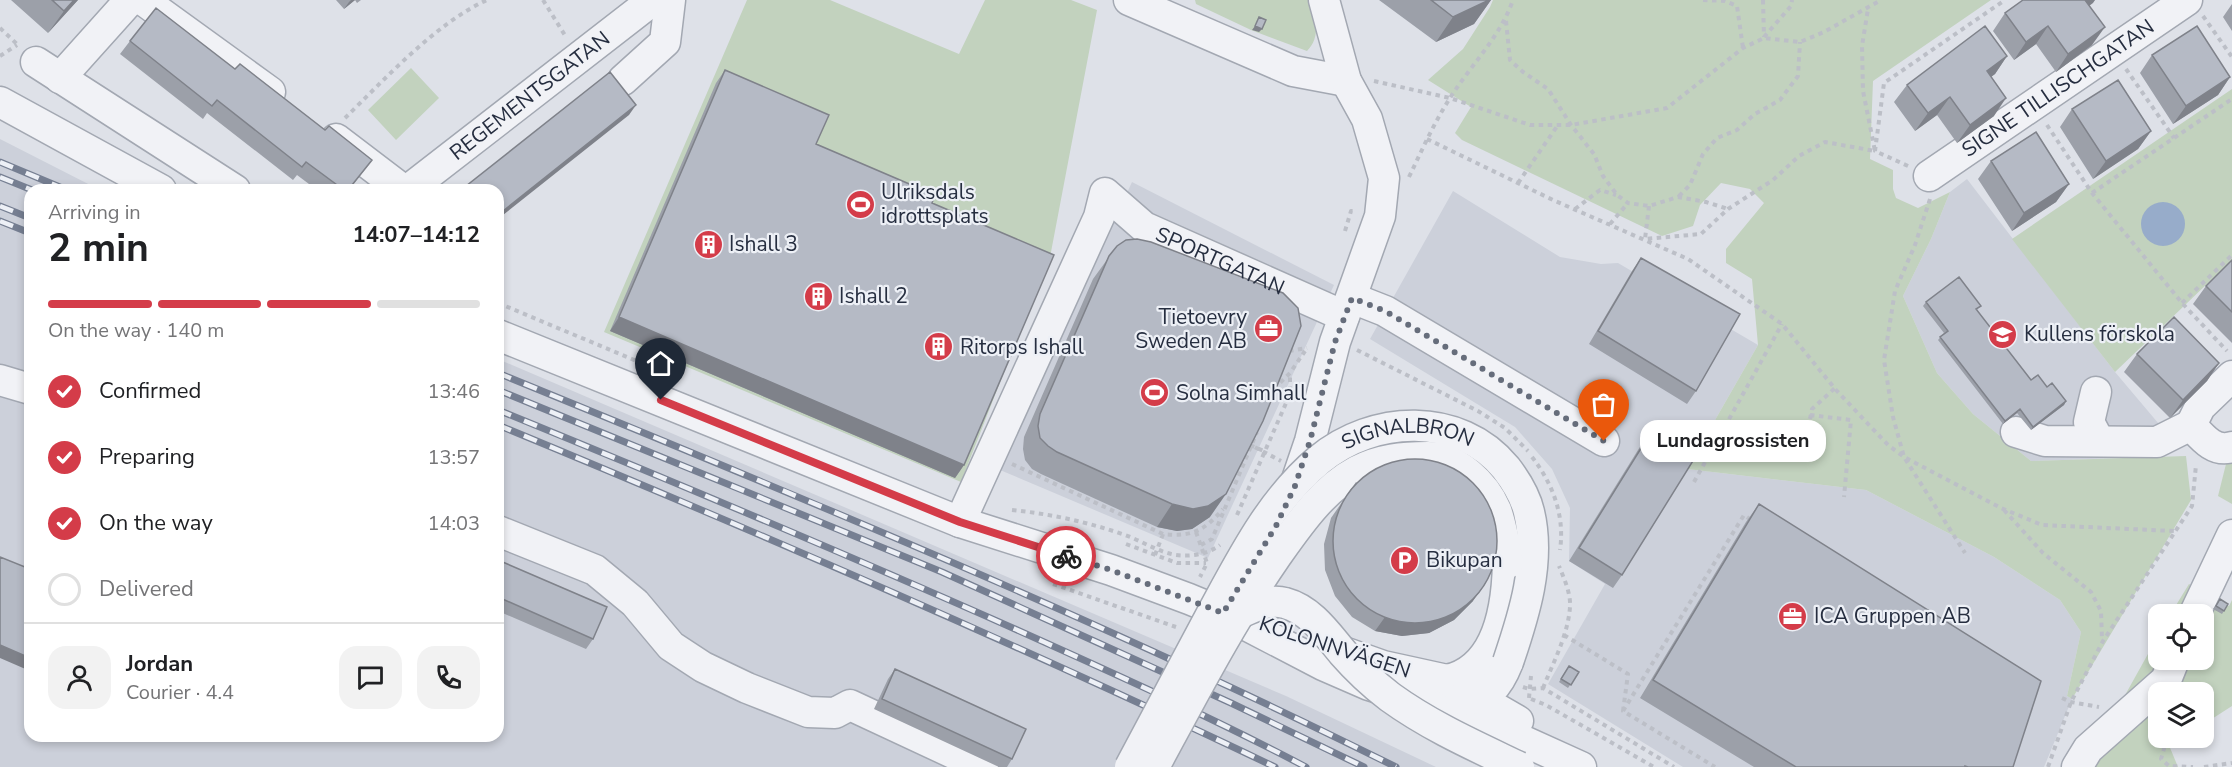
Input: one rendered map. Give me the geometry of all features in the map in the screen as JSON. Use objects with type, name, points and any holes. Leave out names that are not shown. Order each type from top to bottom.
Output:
[{"type":"street","points":[[130,0],[38,61],[226,184]]},
{"type":"street","points":[[143,0],[310,120],[394,184]]},
{"type":"street","name":"REGEMENTSGATAN","points":[[416,184],[653,0]]},
{"type":"street","points":[[623,80],[666,42],[670,0]]},
{"type":"street","points":[[1130,0],[1293,71],[1346,81]]},
{"type":"street","points":[[1230,614],[1295,486],[1310,441],[1329,362],[1380,216],[1384,178],[1367,119],[1346,81],[1324,0]]},
{"type":"street","name":"SIGNE TILLISCHGATAN","points":[[1929,176],[2194,6]]},
{"type":"street","points":[[0,102],[150,184]]},
{"type":"street","name":"SPORTGATAN","points":[[992,455],[1099,217],[1105,193],[1144,227],[1348,307],[1385,311],[1604,441]]},
{"type":"street","name":"KOLONNVÄGEN","points":[[504,337],[960,522],[1111,570],[1230,614],[1282,625],[1355,657],[1383,666],[1447,680],[1516,720],[1547,733],[1568,747],[1590,767]]},
{"type":"street","points":[[2016,432],[2046,441],[2157,442],[2191,425],[2200,407],[2232,376]]},
{"type":"street","points":[[0,380],[24,387]]},
{"type":"street","points":[[2096,392],[2090,422],[2098,441]]},
{"type":"street","points":[[2191,425],[2210,445],[2226,449],[2232,447]]},
{"type":"street","name":"SIGNALBRON","points":[[1130,767],[1253,540],[1277,505],[1319,460],[1344,442],[1382,429],[1419,426],[1451,430],[1479,443],[1492,453],[1515,480],[1529,511],[1533,556],[1513,674]]},
{"type":"street","points":[[960,522],[992,455]]},
{"type":"street","name":"SIGNALBRON","points":[[1154,767],[1230,614],[1300,522],[1334,486],[1358,470],[1385,459],[1436,457],[1459,466],[1480,485],[1495,507],[1503,531],[1508,563],[1503,612],[1486,653],[1468,673],[1447,680]]},
{"type":"street","points":[[504,533],[595,570],[635,603],[671,646],[703,667],[747,688],[808,712],[835,713],[850,705],[983,767]]},
{"type":"street","points":[[2199,604],[2232,535]]},
{"type":"street","points":[[1230,614],[1266,602],[1284,602],[1302,610],[1326,631],[1367,678],[1389,696],[1445,732],[1519,767]]},
{"type":"street","name":"KOLONNVÄGEN","points":[[1230,614],[1323,665],[1369,685],[1473,718],[1581,767]]},
{"type":"street","points":[[2077,767],[2088,749],[2166,680],[2170,670]]},
{"type":"street","points":[[1480,698],[1513,674]]},
{"type":"street","name":"KOLONNVÄGEN","points":[[1513,674],[1508,690],[1547,733]]},
{"type":"street","name":"KOLONNVÄGEN","points":[[1369,685],[1416,690],[1457,699],[1480,698]]},
{"type":"path","points":[[310,120],[409,56],[469,8],[487,0]]},
{"type":"path","points":[[543,0],[561,32],[582,55]]},
{"type":"path","points":[[1406,185],[1427,139],[1450,98],[1506,20],[1513,0]]},
{"type":"path","points":[[1703,0],[1725,1],[1737,6],[1743,48]]},
{"type":"path","points":[[1763,0],[1764,38]]},
{"type":"path","points":[[1346,81],[1367,79],[1450,98],[1530,125],[1571,125],[1667,108],[1743,48],[1764,38],[1791,6],[1792,0]]},
{"type":"path","points":[[1764,38],[1800,42],[1824,32],[1881,0]]},
{"type":"path","points":[[1875,151],[1884,83],[2005,0]]},
{"type":"path","points":[[2194,6],[2232,57]]},
{"type":"path","points":[[1868,8],[1862,46],[1863,91],[1875,151]]},
{"type":"path","points":[[1506,20],[1510,60],[1548,89],[1571,125],[1594,154],[1603,176],[1617,195],[1628,203],[1649,206],[1678,197],[1728,209]]},
{"type":"path","points":[[0,27],[38,61]]},
{"type":"path","points":[[1678,197],[1690,185],[1703,154],[1717,138],[1737,130],[1755,114],[1780,100],[1798,76],[1800,42]]},
{"type":"path","points":[[0,56],[38,61]]},
{"type":"path","points":[[2122,63],[2174,138]]},
{"type":"path","points":[[2092,193],[2232,99]]},
{"type":"path","points":[[2042,117],[2092,193],[2182,303],[2232,357]]},
{"type":"path","points":[[1518,183],[1558,124]]},
{"type":"path","points":[[1427,139],[1518,183],[1688,259],[1782,324],[1835,388],[1888,446],[1904,457],[2001,508],[2042,525],[2174,531]]},
{"type":"path","points":[[1645,239],[1701,234],[1728,209],[1773,180],[1799,156],[1825,142],[1875,151],[1929,176],[1932,191],[1915,245],[1895,291],[1884,360],[1893,417],[1904,457],[1965,553]]},
{"type":"path","points":[[1575,209],[1600,190],[1617,195]]},
{"type":"path","points":[[1610,224],[1628,203]]},
{"type":"path","points":[[1645,239],[1649,206]]},
{"type":"path","points":[[2182,303],[2232,255]]},
{"type":"path","points":[[1694,482],[1782,324]]},
{"type":"path","points":[[1289,351],[1307,348]]},
{"type":"path","points":[[1237,516],[1290,394],[1290,373],[1274,388],[1270,398]]},
{"type":"path","points":[[1835,388],[1812,409],[1810,417],[1851,420],[1844,497]]},
{"type":"path","points":[[1249,445],[1259,426]]},
{"type":"path","points":[[1201,545],[1212,539],[1254,435]]},
{"type":"path","points":[[1249,445],[1266,453]]},
{"type":"path","points":[[1249,445],[1281,461]]},
{"type":"path","points":[[992,455],[1163,534],[1179,535],[1197,532],[1209,525],[1226,506]]},
{"type":"path","points":[[2048,767],[2071,702],[2103,641],[2192,506],[2196,462]]},
{"type":"path","points":[[2001,508],[2043,553],[2091,592],[2101,611],[2103,641]]},
{"type":"path","points":[[1003,510],[1053,514],[1125,535],[1177,555],[1191,556],[1204,553],[1223,541]]},
{"type":"path","points":[[1623,711],[1744,515],[1753,521]]},
{"type":"path","points":[[1126,544],[1177,563],[1207,562],[1197,532]]},
{"type":"path","points":[[1155,555],[1163,534]]},
{"type":"path","points":[[1053,584],[1175,628]]},
{"type":"path","points":[[1564,635],[1628,674],[1623,711]]},
{"type":"path","points":[[1513,674],[1530,689],[1543,688],[1674,767]]},
{"type":"path","points":[[1529,698],[1530,689]]},
{"type":"path","points":[[1522,696],[1546,705],[1654,767]]},
{"type":"path","points":[[2062,698],[2071,702]]},
{"type":"path","points":[[1623,711],[1715,767]]},
{"type":"path","points":[[2164,748],[2161,759],[2169,766],[2189,767]]},
{"type":"path","points":[[2204,767],[2232,763]]},
{"type":"shaded area","points":[[0,139],[88,184],[24,184],[24,742],[504,742],[504,362],[1286,696],[1436,767],[0,767]]},
{"type":"shaded area","name":"Kullens förskola","points":[[1967,179],[2115,372],[2164,430],[2150,457],[2031,461],[1973,414],[1937,373],[1903,296],[1931,239],[1950,192]]},
{"type":"shaded area","name":"Solna Simhall","points":[[1132,182],[1334,285],[1208,558],[1000,470]]},
{"type":"shaded area","points":[[1453,191],[1560,257],[1601,264],[1618,263],[1758,345],[1687,469],[1866,490],[1994,557],[2060,600],[2081,632],[2067,696],[2072,699],[2044,767],[1683,767],[1548,684],[1605,584],[1569,561],[1570,508],[1552,469],[1515,427],[1370,339]]},
{"type":"green space","name":"Ulriksdals idrottsplats","points":[[747,0],[830,0],[959,54],[985,0],[1071,0],[1097,10],[1051,252],[961,482],[604,332]]},
{"type":"green space","points":[[1195,0],[1312,0],[1316,27],[1314,40],[1307,51],[1251,30],[1196,4]]},
{"type":"green space","points":[[1493,0],[1991,0],[1873,81],[1870,159],[1893,170],[1893,189],[1896,198],[1918,208],[1950,192],[1931,239],[1903,296],[1937,373],[1973,414],[2031,461],[2186,456],[2191,500],[2072,699],[2067,696],[2081,632],[2060,600],[1994,557],[1866,490],[1687,469],[1758,345],[1752,279],[1726,263],[1726,249],[1764,203],[1750,189],[1721,183],[1700,205],[1693,226],[1662,236],[1462,140],[1455,133],[1471,107],[1428,80],[1463,49]]},
{"type":"green space","points":[[411,68],[439,98],[396,140],[368,110]]},
{"type":"green space","points":[[2232,89],[2232,260],[2115,372],[2012,239]]},
{"type":"green space","points":[[2232,460],[2232,504],[2218,496],[2226,464]]},
{"type":"green space","points":[[2189,584],[2229,606],[2232,600],[2232,706],[2214,718],[2214,682],[2148,682],[2148,748],[2170,748],[2178,767],[2085,767],[2148,654],[2148,670],[2214,670],[2214,604],[2177,604]]},
{"type":"water","points":[[2163,202],[2178,209],[2185,224],[2178,239],[2163,246],[2148,239],[2141,224],[2148,209]]},
{"type":"building","points":[[52,0],[74,0],[64,11]]},
{"type":"building","points":[[1431,0],[1489,0],[1453,17]]},
{"type":"building","points":[[2023,0],[2085,0],[2105,27],[2068,54],[2048,26],[2026,42],[2005,13]]},
{"type":"building","points":[[156,8],[235,69],[240,64],[325,130],[329,126],[372,160],[353,184],[336,184],[306,162],[302,167],[217,100],[212,106],[130,41]]},
{"type":"building","points":[[1259,17],[1266,20],[1262,29],[1255,26]]},
{"type":"building","points":[[1985,26],[2007,56],[1987,71],[2006,98],[1970,125],[1950,97],[1928,113],[1907,85]]},
{"type":"building","points":[[2197,26],[2230,77],[2186,106],[2152,55]]},
{"type":"building","points":[[725,70],[829,115],[816,144],[935,195],[932,203],[1054,255],[964,465],[619,317]]},
{"type":"building","points":[[610,72],[636,105],[504,210],[504,184],[469,184]]},
{"type":"building","points":[[2118,80],[2151,131],[2106,161],[2072,109]]},
{"type":"building","points":[[2036,132],[2069,184],[2024,213],[1991,161]]},
{"type":"building","name":"Solna Simhall","points":[[1137,239],[1151,242],[1283,293],[1298,308],[1301,326],[1263,421],[1226,494],[1208,506],[1193,509],[1172,504],[1057,452],[1040,438],[1038,426],[1040,414],[1109,256],[1126,240]]},
{"type":"building","points":[[1641,258],[1740,314],[1696,391],[1598,331]]},
{"type":"building","points":[[2232,260],[2232,312],[2206,286]]},
{"type":"building","points":[[1959,277],[1981,306],[1976,309],[2031,380],[2038,375],[2047,387],[2052,383],[2066,401],[2033,427],[2020,409],[2005,421],[1940,337],[1948,331],[1926,302]]},
{"type":"building","points":[[2174,317],[2219,363],[2183,400],[2137,354]]},
{"type":"building","points":[[1653,429],[1696,456],[1622,575],[1579,548]]},
{"type":"building","name":"Bikupan","points":[[1415,459],[1446,466],[1473,483],[1490,510],[1497,541],[1490,572],[1473,599],[1446,616],[1415,623],[1384,616],[1357,599],[1340,572],[1333,541],[1340,510],[1357,483],[1384,466]]},
{"type":"building","name":"ICA Gruppen AB","points":[[1759,504],[2041,681],[2013,767],[1796,767],[1653,680]]},
{"type":"building","points":[[0,557],[24,567],[24,655],[0,645]]},
{"type":"building","points":[[504,563],[607,607],[593,639],[504,600]]},
{"type":"building","points":[[2220,599],[2228,604],[2224,611],[2216,606]]},
{"type":"building","points":[[1569,666],[1579,672],[1571,685],[1561,679]]},
{"type":"building","points":[[895,669],[1026,729],[1012,759],[882,699]]},
{"type":"railway","points":[[0,162],[53,184]]},
{"type":"railway","points":[[0,177],[24,187]]},
{"type":"railway","points":[[0,206],[24,216]]},
{"type":"railway","points":[[0,221],[24,231]]},
{"type":"railway","points":[[504,375],[725,466],[1063,611],[1175,661],[1396,767]]},
{"type":"railway","points":[[504,392],[942,572],[1231,703],[1364,767]]},
{"type":"railway","points":[[504,412],[758,518],[1015,629],[1198,713],[1306,767]]},
{"type":"railway","points":[[504,428],[889,591],[1083,677],[1275,767]]},
{"type":"way so far","points":[[1066,556],[1111,570],[1223,613],[1276,526],[1295,486],[1310,441],[1335,342],[1352,298],[1385,311],[1604,441]]},
{"type":"place","name":"Ulriksdals idrottsplats","points":[[860,204]]},
{"type":"place","name":"Ishall 3","points":[[708,244]]},
{"type":"place","name":"Ishall 2","points":[[818,296]]},
{"type":"place","name":"Tietoevry Sweden AB","points":[[1268,329]]},
{"type":"place","name":"Kullens förskola","points":[[2003,334]]},
{"type":"place","name":"Ritorps Ishall","points":[[939,347]]},
{"type":"place","name":"Solna Simhall","points":[[1155,393]]},
{"type":"place","name":"Lundagrossisten","points":[[1604,441]]},
{"type":"place","name":"Bikupan","points":[[1405,560]]},
{"type":"place","name":"ICA Gruppen AB","points":[[1793,616]]},
{"type":"route","points":[[661,400],[960,522],[1066,556]]}]
